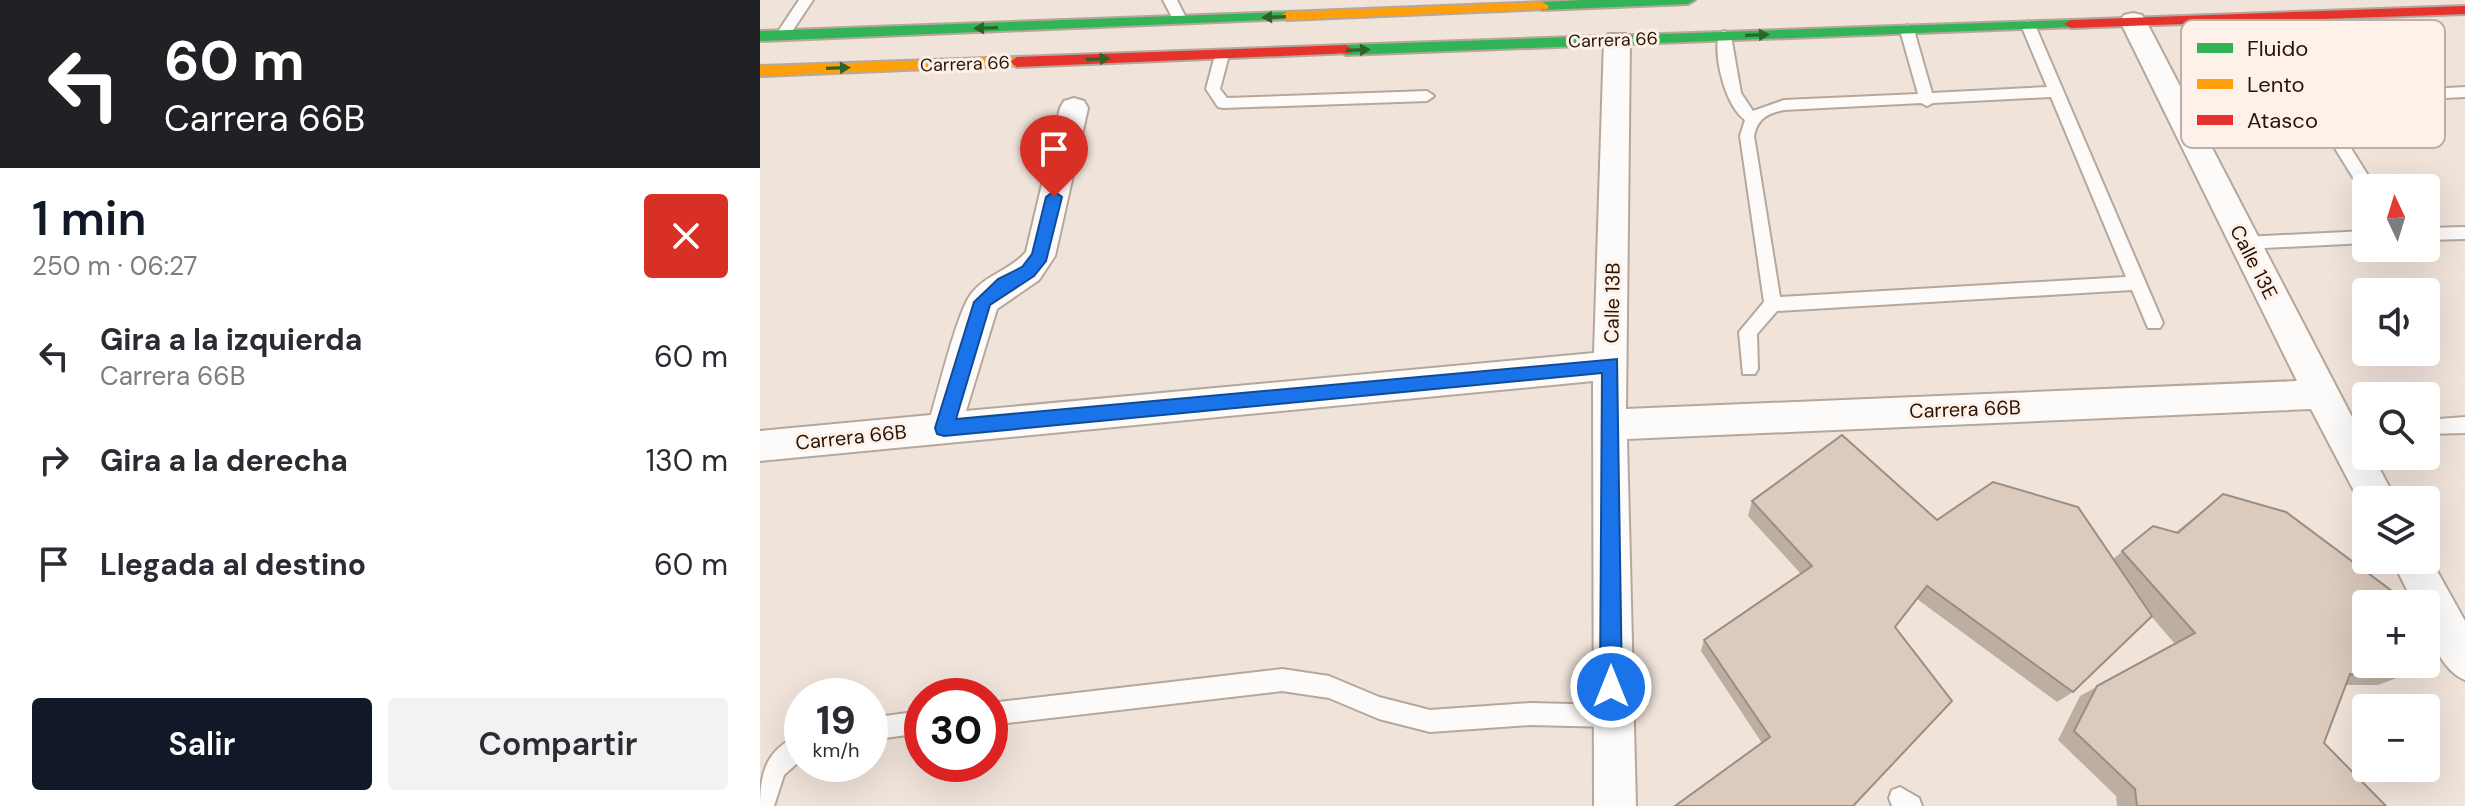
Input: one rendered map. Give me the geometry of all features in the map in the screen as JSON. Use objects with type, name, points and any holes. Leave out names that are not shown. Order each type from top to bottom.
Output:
[{"type":"main road","name":"Carrera 66","points":[[760,36],[1688,0]]},
{"type":"main road","name":"Carrera 66","points":[[760,71],[1724,36],[1904,22],[2028,25],[2308,8],[2465,10]]},
{"type":"main road","points":[[1222,55],[1231,18]]},
{"type":"street","name":"Calle 13E","points":[[2133,21],[2181,116]]},
{"type":"street","name":"Calle 13B","points":[[1615,806],[1611,716],[1609,425],[1617,40]]},
{"type":"street","points":[[944,428],[983,302],[1004,284],[1028,271],[1040,256],[1074,108]]},
{"type":"street","name":"Calle 13E","points":[[2197,148],[2370,486]]},
{"type":"street","name":"Carrera 66B","points":[[760,446],[1611,365]]},
{"type":"street","name":"Carrera 66B","points":[[1609,425],[2321,394]]},
{"type":"street","points":[[2421,574],[2456,625],[2465,660]]},
{"type":"lane","points":[[782,36],[806,0]]},
{"type":"lane","points":[[1170,0],[1180,20]]},
{"type":"lane","points":[[1904,22],[1927,101]]},
{"type":"lane","points":[[2028,25],[2154,323]]},
{"type":"lane","points":[[1724,36],[1735,97],[1742,113],[1753,118],[1784,105],[1927,101],[2056,92]]},
{"type":"lane","points":[[1222,55],[1213,89],[1223,103],[1427,96]]},
{"type":"lane","points":[[2445,93],[2465,92]]},
{"type":"lane","points":[[1753,118],[1747,136],[1773,304]]},
{"type":"lane","points":[[2343,148],[2359,174]]},
{"type":"lane","points":[[2440,234],[2465,233]]},
{"type":"lane","points":[[2245,243],[2352,238]]},
{"type":"lane","points":[[1749,369],[1748,332],[1773,304],[2137,283]]},
{"type":"lane","points":[[2440,426],[2465,425]]},
{"type":"lane","points":[[1008,712],[1282,680],[1329,687],[1379,708],[1430,721],[1530,714],[1611,716]]},
{"type":"lane","points":[[763,806],[775,768],[784,760]]},
{"type":"building","points":[[1842,435],[1937,520],[1993,482],[2078,507],[2152,616],[2073,692],[1927,586],[1895,627],[1952,701],[1853,806],[1675,806],[1770,737],[1704,640],[1812,566],[1752,501]]},
{"type":"building","points":[[2223,494],[2286,512],[2352,561],[2352,574],[2369,574],[2391,590],[2352,590],[2352,674],[2324,743],[2352,771],[2352,782],[2362,782],[2386,806],[2137,806],[2135,789],[2074,731],[2097,686],[2195,633],[2122,551],[2153,526],[2178,533]]},
{"type":"traffic: fast","points":[[1542,6],[1688,0]]},
{"type":"traffic: fast","points":[[760,36],[1287,16]]},
{"type":"traffic: fast","points":[[1346,50],[2071,24]]},
{"type":"traffic: slow","points":[[1287,16],[1542,6]]},
{"type":"traffic: slow","points":[[760,71],[1017,62]]},
{"type":"traffic: jam","points":[[2184,20],[2465,10]]},
{"type":"traffic: jam","points":[[2071,24],[2181,20]]},
{"type":"traffic: jam","points":[[1017,62],[1346,50]]},
{"type":"route","points":[[1054,197],[1040,256],[1028,271],[1004,284],[983,302],[944,428],[1611,365],[1611,687]]}]
